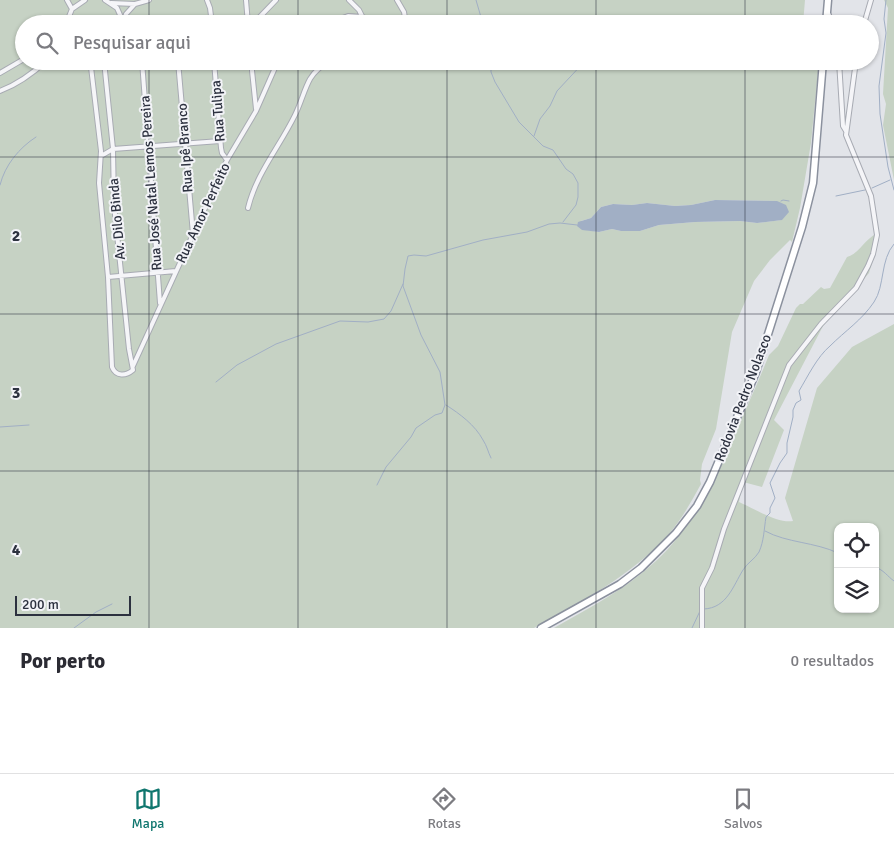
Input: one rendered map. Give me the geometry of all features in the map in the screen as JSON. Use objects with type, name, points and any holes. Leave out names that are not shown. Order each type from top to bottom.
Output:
[{"type":"highway","points":[[827,15],[828,0]]},
{"type":"highway","name":"Rodovia Pedro Nolasco","points":[[542,628],[620,584],[641,568],[676,533],[697,506],[710,482],[759,364],[802,227],[813,183],[822,70]]},
{"type":"street","points":[[67,0],[73,8]]},
{"type":"street","points":[[70,15],[74,0]]},
{"type":"street","points":[[73,8],[85,0]]},
{"type":"street","points":[[105,0],[111,3],[121,15]]},
{"type":"street","points":[[111,3],[135,4],[148,0]]},
{"type":"street","points":[[207,0],[211,15]]},
{"type":"street","points":[[246,0],[247,15]]},
{"type":"street","points":[[262,15],[276,0]]},
{"type":"street","points":[[349,0],[361,15]]},
{"type":"street","points":[[397,0],[404,15]]},
{"type":"street","points":[[867,15],[871,0]]},
{"type":"street","points":[[126,15],[135,4]]},
{"type":"street","points":[[0,73],[15,64]]},
{"type":"street","points":[[0,91],[14,86],[36,70]]},
{"type":"street","name":"Av. Dilo Binda","points":[[90,70],[101,156],[99,183],[108,277],[112,368],[121,375],[128,374],[133,368],[129,349],[114,205],[113,149],[106,70]]},
{"type":"street","name":"Rua José Natal Lemos Pereira","points":[[143,70],[160,305]]},
{"type":"street","name":"Rua Ipê Branco","points":[[179,70],[193,234]]},
{"type":"street","name":"Rua Tulipa","points":[[215,70],[220,141],[222,153],[227,160]]},
{"type":"street","points":[[252,70],[256,111]]},
{"type":"street","name":"Rua Amor Perfeito","points":[[133,368],[227,160],[256,111],[274,70]]},
{"type":"street","points":[[248,208],[266,165],[295,115],[310,79],[318,70]]},
{"type":"street","points":[[702,628],[702,588],[712,568],[724,529],[789,365],[821,324],[856,288],[873,254],[877,235],[871,196],[850,146],[843,121],[840,70]]},
{"type":"street","points":[[846,131],[855,70]]},
{"type":"street","points":[[101,156],[113,149],[220,141]]},
{"type":"street","points":[[108,277],[176,271]]},
{"type":"green space","points":[[0,0],[805,0],[804,15],[15,15],[15,70],[818,70],[811,143],[792,242],[790,240],[770,260],[754,281],[732,332],[716,429],[702,464],[701,484],[682,517],[654,550],[605,587],[534,628],[0,628]],"holes":[[[715,200],[777,201],[781,220],[757,223],[740,221],[695,222],[659,225],[640,231],[612,229],[599,232],[581,229],[581,221],[591,218],[601,207],[613,204],[632,205],[647,203],[675,206]]]},
{"type":"green space","points":[[884,0],[894,0],[894,180],[883,125],[886,104],[883,94],[888,8]]},
{"type":"green space","points":[[877,233],[879,239],[869,273],[823,326],[774,420],[784,430],[762,487],[743,482],[739,502],[773,518],[793,521],[785,498],[817,388],[852,347],[894,324],[894,628],[554,628],[607,598],[632,580],[656,561],[680,535],[708,490],[769,355],[778,346],[796,308],[821,287],[824,289],[830,288],[847,257],[855,253]]},
{"type":"water","points":[[715,200],[777,201],[786,205],[789,212],[782,220],[757,223],[740,221],[695,222],[659,225],[640,231],[612,229],[599,232],[582,230],[577,226],[578,222],[591,218],[601,207],[613,204],[632,205],[647,203],[675,206]]},
{"type":"waterway","points":[[476,0],[480,15]]},
{"type":"waterway","points":[[886,0],[884,19],[886,33],[879,86],[880,114],[888,167],[894,190]]},
{"type":"waterway","points":[[491,70],[495,82],[519,122],[543,146],[553,150],[578,183],[576,205],[563,222]]},
{"type":"waterway","points":[[534,136],[540,119],[550,106],[557,91],[577,70]]},
{"type":"waterway","points":[[0,185],[5,171],[13,158],[36,137]]},
{"type":"waterway","points":[[872,188],[890,180]]},
{"type":"waterway","points":[[836,196],[865,190]]},
{"type":"waterway","points":[[781,201],[789,201]]},
{"type":"waterway","points":[[377,485],[386,467],[411,437],[416,428],[435,415],[442,413],[445,405],[440,372],[421,335],[403,286],[408,256],[426,256],[483,240],[527,232],[549,224],[577,225]]},
{"type":"waterway","points":[[704,609],[712,608],[724,600],[745,568],[759,552],[766,517],[770,513],[770,508],[775,498],[770,483],[787,453],[793,410],[796,403],[801,400],[799,391],[825,350],[859,320],[874,302],[880,288],[884,265],[894,244]]},
{"type":"waterway","points":[[216,382],[237,365],[276,344],[340,321],[368,322],[384,319],[391,311],[403,284]]},
{"type":"waterway","points":[[446,405],[476,429],[491,458]]},
{"type":"waterway","points":[[0,427],[29,425]]},
{"type":"waterway","points":[[765,531],[782,538],[834,551]]},
{"type":"waterway","points":[[878,568],[894,581]]},
{"type":"waterway","points":[[74,628],[96,612],[112,604]]},
{"type":"waterway","points":[[692,628],[700,611]]}]
